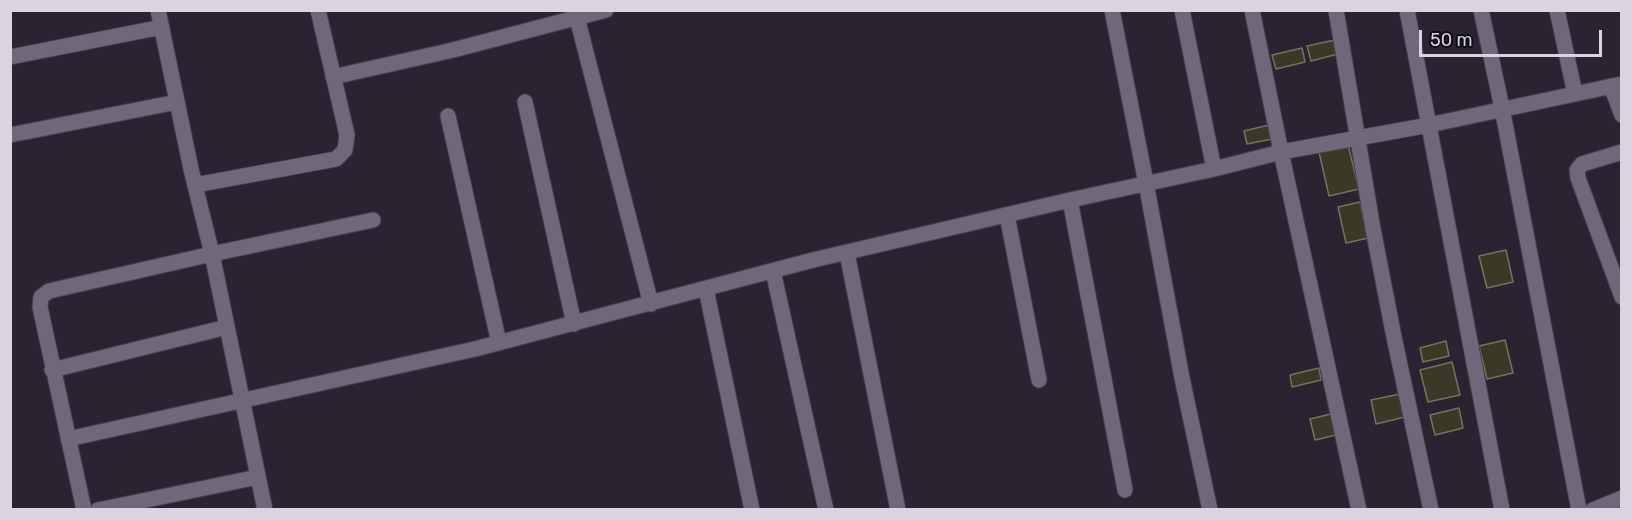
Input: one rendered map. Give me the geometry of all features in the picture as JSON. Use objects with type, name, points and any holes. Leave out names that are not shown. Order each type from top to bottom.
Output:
[{"type":"street","points":[[158,10],[212,254],[264,510]]},
{"type":"street","points":[[195,185],[336,159],[345,150],[347,135],[318,10]]},
{"type":"street","points":[[333,77],[453,50],[576,14],[606,10]]},
{"type":"street","points":[[1112,10],[1182,378],[1210,510]]},
{"type":"street","points":[[1182,10],[1214,169]]},
{"type":"street","points":[[1252,10],[1359,510]]},
{"type":"street","points":[[1336,10],[1388,304],[1431,510]]},
{"type":"street","points":[[1407,10],[1502,510]]},
{"type":"street","points":[[1480,10],[1502,108],[1578,510]]},
{"type":"street","points":[[1557,10],[1575,94]]},
{"type":"street","points":[[576,14],[651,304]]},
{"type":"street","points":[[10,57],[162,27]]},
{"type":"street","points":[[68,439],[499,343],[847,253],[1281,153],[1429,125],[1616,85],[1622,115]]},
{"type":"street","points":[[10,135],[177,102]]},
{"type":"street","points":[[525,102],[574,324]]},
{"type":"street","points":[[448,116],[499,343]]},
{"type":"street","points":[[1622,152],[1582,164],[1577,170],[1622,297]]},
{"type":"street","points":[[1070,200],[1125,490]]},
{"type":"street","points":[[1007,215],[1039,380]]},
{"type":"street","points":[[84,510],[52,370],[40,307],[41,297],[49,291],[373,220]]},
{"type":"street","points":[[847,253],[898,510]]},
{"type":"street","points":[[773,271],[826,510]]},
{"type":"street","points":[[706,289],[752,510]]},
{"type":"street","points":[[52,370],[227,327]]},
{"type":"street","points":[[98,510],[258,477]]},
{"type":"street","points":[[1593,510],[1622,498]]},
{"type":"building","points":[[1335,40],[1338,54],[1311,61],[1307,46]]},
{"type":"building","points":[[1302,48],[1305,62],[1276,69],[1272,55]]},
{"type":"building","points":[[1269,125],[1272,139],[1247,144],[1244,131]]},
{"type":"building","points":[[1348,145],[1359,189],[1329,196],[1319,152]]},
{"type":"building","points":[[1360,202],[1368,238],[1346,243],[1338,207]]},
{"type":"building","points":[[1506,250],[1513,282],[1487,288],[1479,256]]},
{"type":"building","points":[[1505,340],[1513,373],[1487,379],[1479,346]]},
{"type":"building","points":[[1446,341],[1449,356],[1423,362],[1420,348]]},
{"type":"building","points":[[1452,362],[1460,395],[1428,402],[1420,370]]},
{"type":"building","points":[[1319,368],[1321,380],[1292,387],[1290,375]]},
{"type":"building","points":[[1400,394],[1405,417],[1376,424],[1371,400]]},
{"type":"building","points":[[1459,408],[1463,428],[1435,435],[1430,415]]},
{"type":"building","points":[[1335,413],[1340,434],[1315,440],[1310,419]]}]
